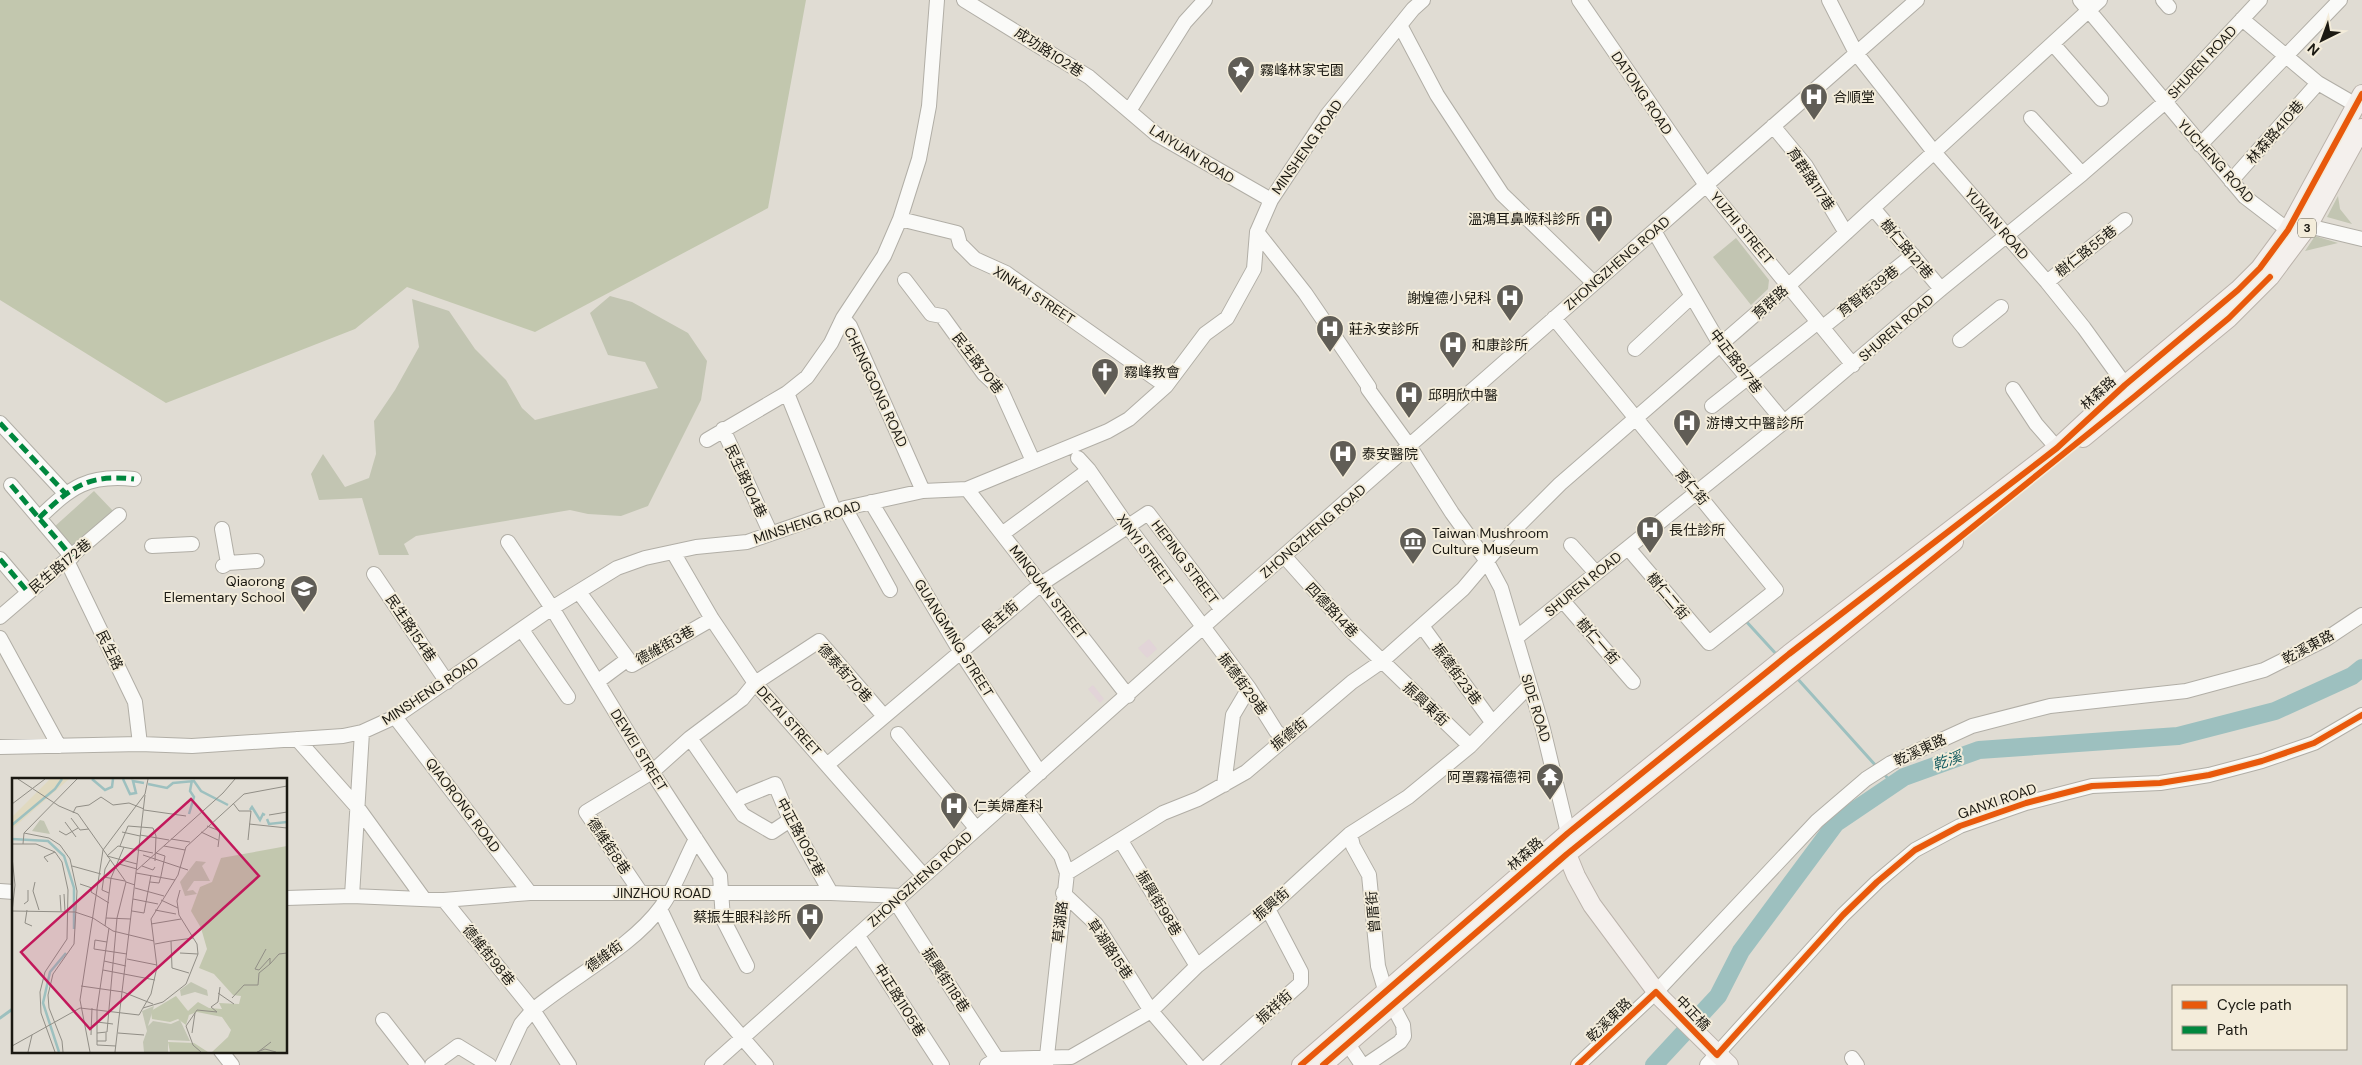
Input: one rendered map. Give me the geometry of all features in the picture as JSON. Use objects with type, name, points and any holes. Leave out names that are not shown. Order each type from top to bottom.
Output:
[{"type":"main road","name":"林森路","points":[[1794,659],[2129,391],[2238,290],[2260,268],[2288,230],[2359,100]]},
{"type":"main road","name":"林森路","points":[[1794,659],[2129,391],[2229,318],[2270,277],[2308,226],[2362,128]]},
{"type":"main road","name":"3","points":[[1776,674],[1794,659]]},
{"type":"main road","name":"林森路","points":[[1324,1065],[1348,1044],[1390,999],[1568,833],[1776,674]]},
{"type":"main road","name":"林森路","points":[[1301,1065],[1390,999],[1567,854],[1776,674]]},
{"type":"main road","name":"SIDE ROAD","points":[[1568,833],[1567,854],[1576,876],[1592,905],[1659,995]]},
{"type":"main road","name":"中正橋","points":[[1659,995],[1715,1058]]},
{"type":"street","name":"CHENGGONG ROAD","points":[[923,491],[850,326],[843,318],[884,256],[900,219],[919,159],[929,106],[937,0]]},
{"type":"street","name":"成功路102巷","points":[[964,0],[1089,77],[1129,111]]},
{"type":"street","points":[[1129,111],[1185,22],[1205,0]]},
{"type":"street","name":"MINSHENG ROAD","points":[[0,747],[140,744],[192,746],[297,739],[362,732],[395,717],[552,608],[617,568],[645,558],[673,552],[746,542],[839,509],[923,491],[968,488],[1108,430],[1129,419],[1166,386],[1205,334],[1227,318],[1254,269],[1257,232],[1271,200],[1328,114],[1413,9],[1423,0]]},
{"type":"street","name":"DATONG ROAD","points":[[1580,0],[1706,185]]},
{"type":"street","name":"YUXIAN ROAD","points":[[1828,0],[1856,53],[1934,152],[2047,282],[2129,391]]},
{"type":"street","name":"ZHONGZHENG ROAD","points":[[712,1065],[742,1036],[858,936],[976,828],[1016,796],[1222,610],[1285,557],[1554,318],[1918,0]]},
{"type":"street","name":"育群路","points":[[1486,560],[1560,484],[1721,346],[2053,44],[2085,5],[2100,0]]},
{"type":"street","name":"SHUREN ROAD","points":[[1516,638],[1784,422],[1941,289],[2082,174],[2164,103],[2260,0]]},
{"type":"street","points":[[2200,145],[2340,0]]},
{"type":"street","name":"YUCHENG ROAD","points":[[2085,5],[2164,103],[2245,197],[2288,230]]},
{"type":"street","points":[[2242,19],[2318,83],[2359,100]]},
{"type":"street","points":[[1400,25],[1437,95],[1502,194],[1594,283]]},
{"type":"street","points":[[2053,44],[2101,100]]},
{"type":"street","name":"林森路410巷","points":[[2231,181],[2318,83]]},
{"type":"street","name":"LAIYUAN ROAD","points":[[1129,111],[1156,134],[1271,200]]},
{"type":"street","points":[[2031,118],[2082,174]]},
{"type":"street","name":"育群路117巷","points":[[1773,126],[1806,166],[1846,233]]},
{"type":"street","name":"YUZHI STREET","points":[[1706,185],[1853,365]]},
{"type":"street","name":"樹仁路121巷","points":[[1873,208],[1941,289]]},
{"type":"street","name":"XINKAI STREET","points":[[900,219],[957,233],[960,244],[975,260],[1006,273],[1166,386]]},
{"type":"street","name":"樹仁路55巷","points":[[2047,282],[2125,220]]},
{"type":"street","points":[[2288,230],[2308,226],[2362,239]]},
{"type":"street","name":"中正路817巷","points":[[1654,231],[1721,346],[1784,422]]},
{"type":"street","points":[[1257,232],[1305,292],[1369,387],[1368,389],[1410,447]]},
{"type":"street","name":"育智街39巷","points":[[1712,406],[1913,255]]},
{"type":"street","name":"民生路70巷","points":[[905,280],[931,314],[942,316],[984,374],[1001,390],[1034,461]]},
{"type":"street","points":[[1635,349],[1691,297]]},
{"type":"street","points":[[1960,340],[2001,307]]},
{"type":"street","points":[[707,440],[787,393],[807,376],[831,343],[843,318]]},
{"type":"street","name":"育仁街","points":[[1554,318],[1776,590],[1709,643]]},
{"type":"street","points":[[2013,389],[2036,424],[2057,448]]},
{"type":"street","points":[[787,393],[839,509],[890,590]]},
{"type":"street","points":[[0,423],[66,493]]},
{"type":"street","name":"民生路104巷","points":[[723,429],[770,532]]},
{"type":"street","name":"SIDE ROAD","points":[[1410,447],[1452,513],[1486,560],[1501,588],[1553,768],[1568,833]]},
{"type":"street","name":"XINYI STREET","points":[[1078,458],[1089,470],[1203,629]]},
{"type":"street","points":[[1002,534],[1089,470]]},
{"type":"street","points":[[39,518],[66,493],[91,480],[113,476],[134,479]]},
{"type":"street","name":"民生路","points":[[11,484],[70,559],[135,702],[140,744]]},
{"type":"street","name":"MINQUAN STREET","points":[[968,488],[1128,696]]},
{"type":"street","name":"GUANGMING STREET","points":[[871,502],[960,651],[1040,773]]},
{"type":"street","name":"HEPING STREET","points":[[1127,525],[1148,513],[1222,610]]},
{"type":"street","name":"民生路172巷","points":[[0,617],[70,559],[119,515]]},
{"type":"street","name":"民主街","points":[[828,764],[883,715],[1041,584],[1127,525]]},
{"type":"street","points":[[222,529],[225,565],[257,561]]},
{"type":"street","name":"DEWEI STREET","points":[[508,542],[552,608],[652,772],[720,876],[722,919],[747,966]]},
{"type":"street","points":[[152,546],[192,544]]},
{"type":"street","points":[[1571,544],[1596,573]]},
{"type":"street","name":"樹仁二街","points":[[1628,548],[1709,643]]},
{"type":"street","name":"DETAI STREET","points":[[673,552],[712,619],[755,683],[828,764],[924,876]]},
{"type":"street","name":"四德路14巷","points":[[1285,557],[1328,607],[1381,662]]},
{"type":"street","points":[[0,559],[28,592]]},
{"type":"street","name":"振德街","points":[[1067,873],[1163,813],[1224,785],[1246,772],[1284,738],[1381,662],[1422,626],[1463,589],[1486,560]]},
{"type":"street","name":"民生路154巷","points":[[374,574],[447,682]]},
{"type":"street","points":[[579,592],[628,659]]},
{"type":"street","name":"樹仁一街","points":[[1563,601],[1633,682]]},
{"type":"street","name":"乾溪東路","points":[[1578,1065],[1659,995],[1817,821],[1866,779],[1892,763],[1972,726],[2041,708],[2186,691],[2264,670],[2326,639],[2362,615]]},
{"type":"street","name":"德維街3巷","points":[[597,682],[628,659],[632,665],[712,619]]},
{"type":"street","name":"振德街23巷","points":[[1422,626],[1492,722]]},
{"type":"street","name":"振德街29巷","points":[[1203,629],[1249,688],[1276,730],[1284,738]]},
{"type":"street","points":[[522,630],[568,697]]},
{"type":"street","points":[[0,638],[59,746]]},
{"type":"street","name":"德泰街70巷","points":[[755,683],[819,641],[883,715]]},
{"type":"street","name":"振興東街","points":[[1381,662],[1470,746]]},
{"type":"street","points":[[652,772],[690,738],[742,699],[755,683]]},
{"type":"street","name":"振興街","points":[[992,1062],[1046,1061],[1071,1057],[1151,1011],[1197,966],[1268,910],[1350,834],[1408,796],[1470,746],[1529,686]]},
{"type":"street","points":[[1224,785],[1233,716],[1249,688]]},
{"type":"street","name":"GANXI ROAD","points":[[1715,1058],[1843,916],[1877,882],[1915,850],[1952,830],[2026,802],[2092,786],[2160,783],[2209,775],[2262,761],[2314,743],[2362,715]]},
{"type":"street","name":"QIAORONG ROAD","points":[[395,717],[530,894]]},
{"type":"street","points":[[352,896],[362,732]]},
{"type":"street","points":[[898,734],[976,828]]},
{"type":"street","points":[[690,738],[743,815],[772,832],[790,820]]},
{"type":"street","points":[[297,739],[358,808],[424,899]]},
{"type":"street","name":"德維街8巷","points":[[641,893],[586,812],[652,772]]},
{"type":"street","name":"中正路1092巷","points":[[743,797],[775,784],[790,820],[831,893]]},
{"type":"street","points":[[1016,796],[1061,856],[1067,873]]},
{"type":"street","name":"曾厝街","points":[[1350,834],[1353,846],[1369,875],[1378,966],[1390,999],[1403,1025],[1404,1036],[1400,1042],[1364,1065]]},
{"type":"street","name":"德維街","points":[[502,1065],[521,1024],[533,1010],[638,931],[660,909],[670,894],[683,861],[696,839]]},
{"type":"street","name":"振興街98巷","points":[[1121,841],[1197,966]]},
{"type":"street","name":"草湖路","points":[[1046,1061],[1063,893],[1067,873]]},
{"type":"street","name":"JINZHOU ROAD","points":[[288,898],[352,896],[444,900],[530,894],[831,893],[898,899]]},
{"type":"street","name":"草湖路15巷","points":[[1063,893],[1096,924],[1151,1011],[1196,1065]]},
{"type":"street","name":"振興街118巷","points":[[898,899],[992,1062]]},
{"type":"street","name":"德維街98巷","points":[[444,900],[533,1010],[569,1065]]},
{"type":"street","points":[[660,909],[695,983],[766,1065]]},
{"type":"street","name":"振祥街","points":[[1209,1065],[1301,983],[1301,972],[1268,910]]},
{"type":"street","name":"中正路1105巷","points":[[858,936],[942,1065]]},
{"type":"street","points":[[383,1020],[418,1065]]},
{"type":"street","points":[[1348,1044],[1364,1065]]},
{"type":"street","points":[[432,1065],[458,1046],[490,1065]]},
{"type":"street","points":[[222,1052],[232,1065]]},
{"type":"shaded area","points":[[1149,639],[1157,649],[1147,658],[1138,648]]},
{"type":"shaded area","points":[[1093,685],[1104,699],[1100,703],[1088,689]]},
{"type":"green space","points":[[0,0],[806,0],[768,208],[535,332],[407,287],[355,329],[166,403],[0,300]]},
{"type":"green space","points":[[2338,196],[2340,209],[2352,224],[2327,217]]},
{"type":"green space","points":[[2315,236],[2338,243],[2305,251]]},
{"type":"green space","points":[[1736,238],[1769,280],[1768,289],[1751,305],[1713,257]]},
{"type":"green space","points":[[610,296],[632,302],[688,333],[707,361],[701,400],[648,506],[621,516],[588,514],[570,510],[416,536],[404,544],[409,555],[379,555],[362,498],[319,500],[311,474],[323,454],[345,487],[369,478],[376,454],[374,421],[395,390],[419,347],[412,299],[449,311],[475,349],[506,380],[522,408],[535,420],[658,388],[645,362],[608,355],[590,313]]},
{"type":"green space","points":[[94,491],[114,512],[72,549],[53,528]]},
{"type":"waterway","points":[[1744,619],[1777,655]]},
{"type":"waterway","name":"乾溪","points":[[1654,1065],[1718,996],[1741,951],[1836,823],[1904,777],[1979,750],[2178,736],[2275,711],[2352,676],[2362,668]]},
{"type":"waterway","points":[[1796,677],[1877,767]]},
{"type":"waterway","points":[[1883,773],[1893,784]]},
{"type":"waterway","points":[[0,1018],[12,1009]]},
{"type":"marked path","points":[[0,423],[65,493]]},
{"type":"marked path","points":[[39,518],[61,498],[81,485],[104,479],[134,479]]},
{"type":"marked path","points":[[11,485],[72,557]]},
{"type":"marked path","points":[[0,559],[28,592]]},
{"type":"cycle path","points":[[1301,1065],[1568,833],[1789,654],[2057,448],[2125,385],[2238,290],[2260,268],[2288,230],[2362,94]]},
{"type":"cycle path","points":[[1323,1065],[1567,854],[2134,397],[2229,318],[2270,277]]},
{"type":"cycle path","points":[[1578,1065],[1656,992],[1717,1055],[1843,915],[1877,882],[1915,850],[1960,826],[2026,803],[2092,786],[2160,783],[2209,775],[2262,761],[2314,743],[2362,715]]},
{"type":"place","name":"霧峰林家宅園","points":[[1241,94]]},
{"type":"place","name":"合順堂","points":[[1814,121]]},
{"type":"place","name":"溫鴻耳鼻喉科診所","points":[[1599,243]]},
{"type":"place","name":"謝煌德小兒科","points":[[1510,322]]},
{"type":"place","name":"莊永安診所","points":[[1330,353]]},
{"type":"place","name":"和康診所","points":[[1453,369]]},
{"type":"place","name":"霧峰教會","points":[[1105,396]]},
{"type":"place","name":"邱明欣中醫","points":[[1409,419]]},
{"type":"place","name":"游博文中醫診所","points":[[1687,447]]},
{"type":"place","name":"泰安醫院","points":[[1343,478]]},
{"type":"place","name":"長仕診所","points":[[1650,554]]},
{"type":"place","name":"Taiwan Mushroom Culture Museum","points":[[1413,565]]},
{"type":"place","name":"Qiaorong Elementary School","points":[[304,613]]},
{"type":"place","name":"阿罩霧福德祠","points":[[1550,801]]},
{"type":"place","name":"仁美婦產科","points":[[954,830]]},
{"type":"place","name":"蔡振生眼科診所","points":[[810,941]]}]
